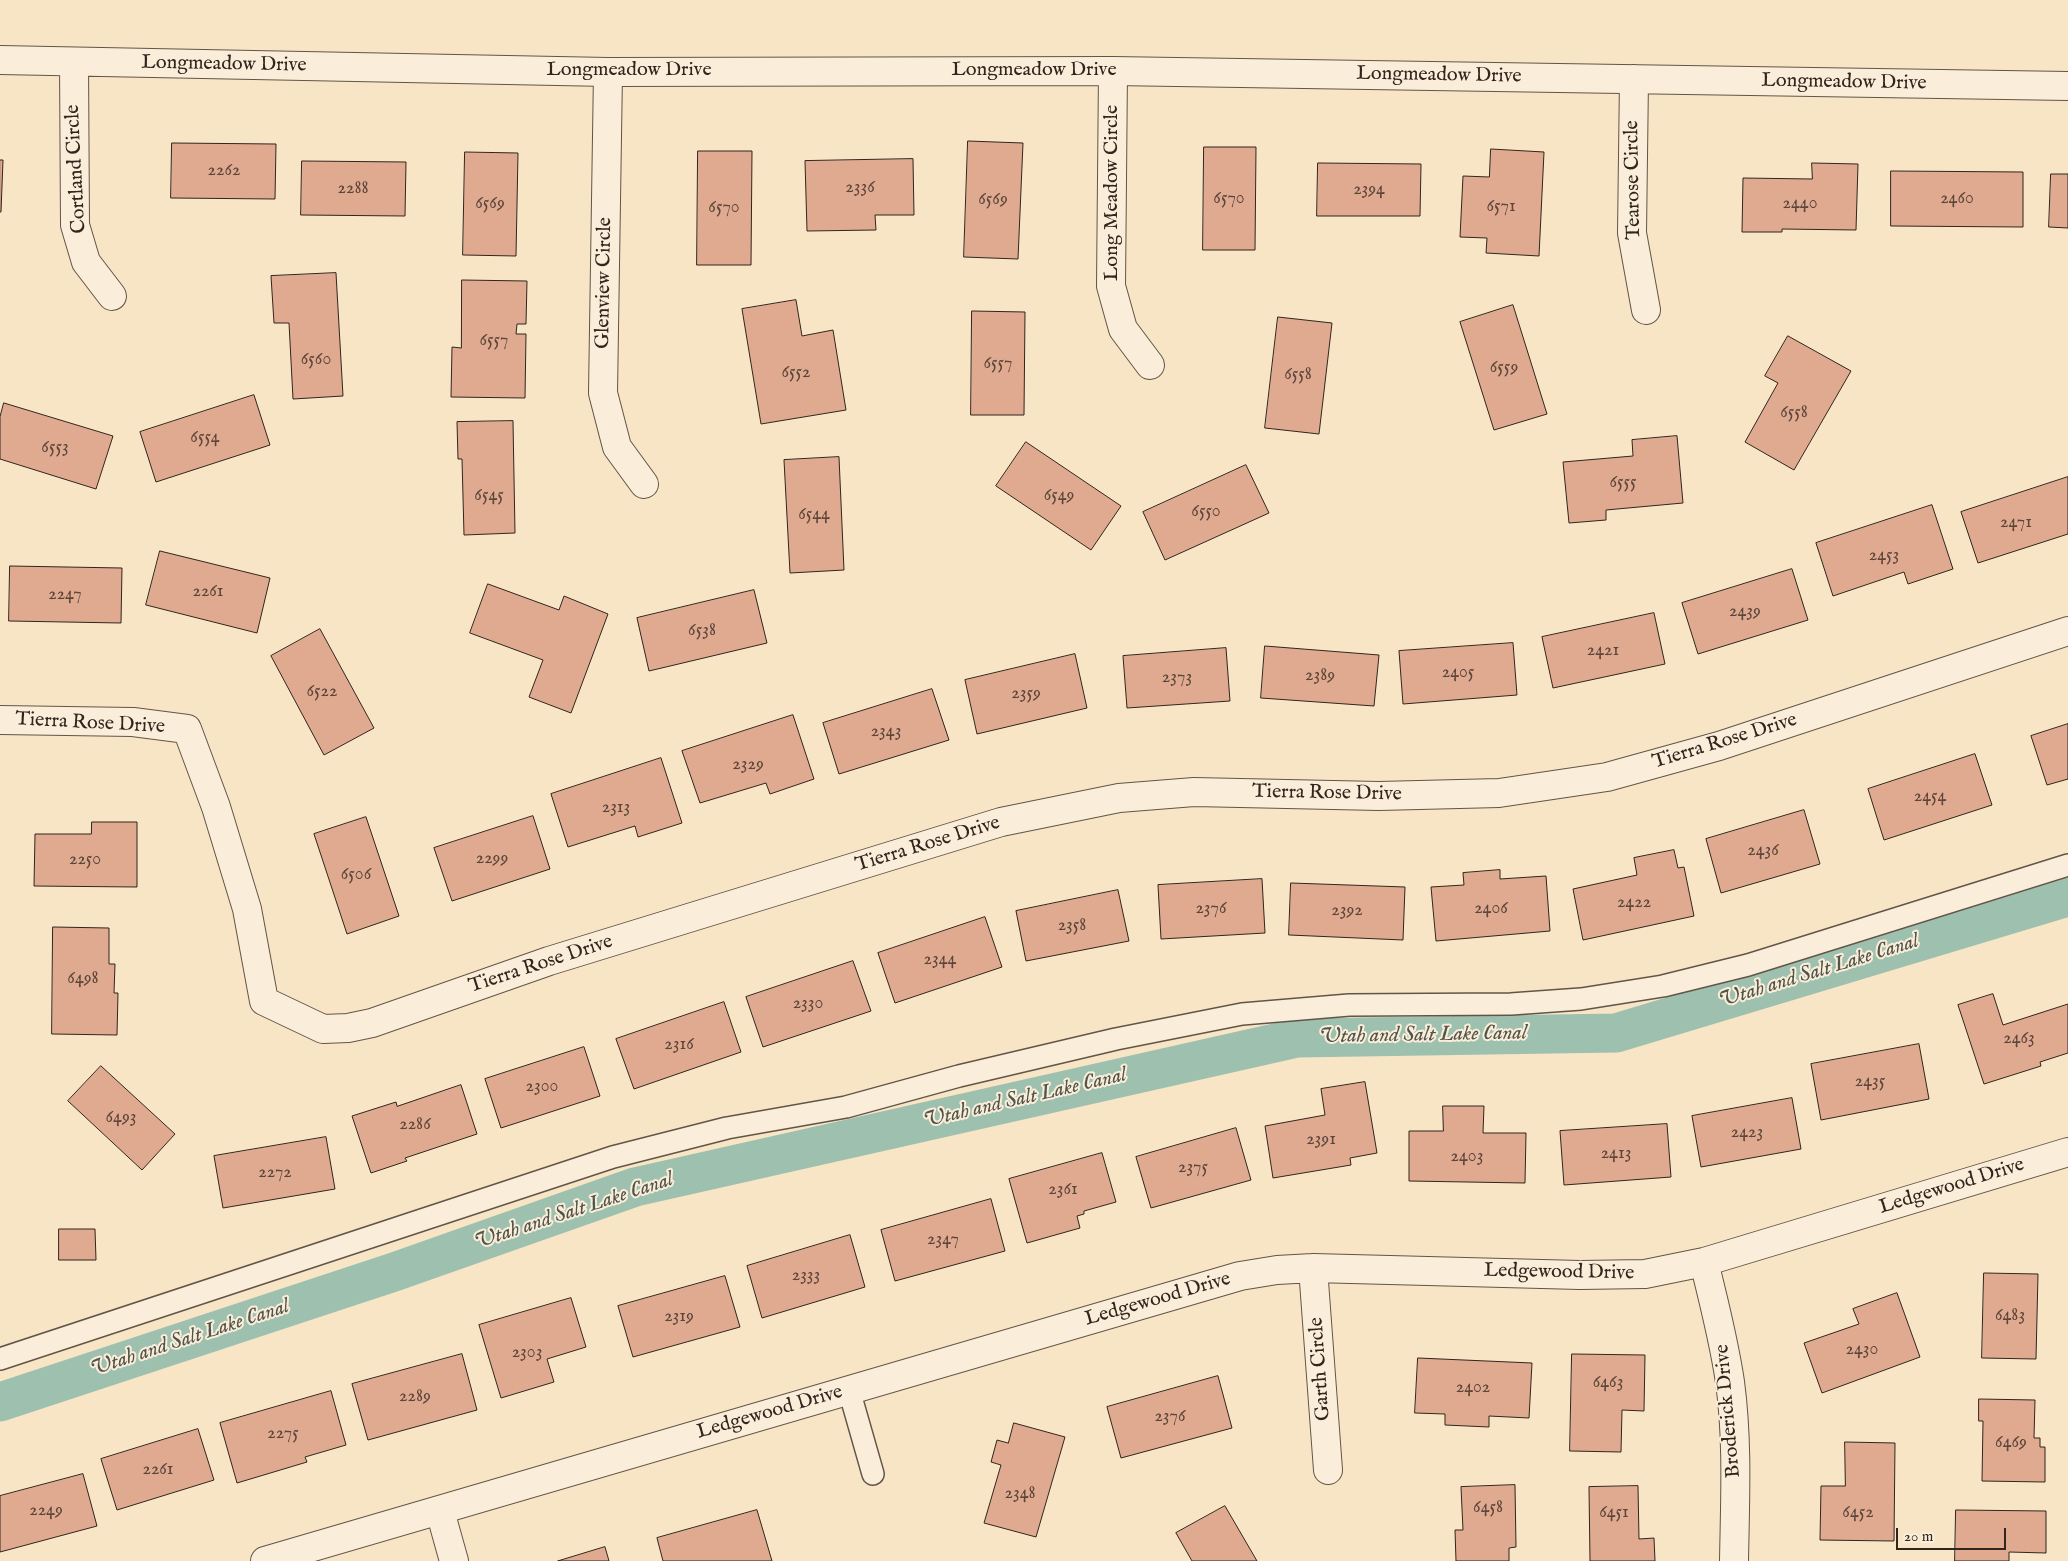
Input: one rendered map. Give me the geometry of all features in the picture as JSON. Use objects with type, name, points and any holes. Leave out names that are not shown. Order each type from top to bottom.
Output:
[{"type":"street","name":"Longmeadow Drive","points":[[0,60],[608,72],[1113,71],[2068,86]]},
{"type":"street","name":"Cortland Circle","points":[[74,62],[76,225],[86,262],[112,296]]},
{"type":"street","name":"Long Meadow Circle","points":[[1113,71],[1111,286],[1122,329],[1150,365]]},
{"type":"street","name":"Glenview Circle","points":[[608,72],[604,393],[617,447],[644,484]]},
{"type":"street","name":"Tearose Circle","points":[[1634,80],[1632,233],[1646,310]]},
{"type":"street","name":"Tierra Rose Drive","points":[[0,720],[133,722],[187,729],[216,807],[247,909],[264,1001],[323,1029],[348,1028],[372,1023],[549,961],[1001,822],[1119,798],[1194,792],[1379,796],[1499,793],[1608,777],[1719,746],[2068,631]]},
{"type":"street","name":"Ledgewood Drive","points":[[264,1561],[1240,1276],[1276,1270],[1313,1268],[1580,1275],[1645,1274],[1704,1262],[2068,1152]]},
{"type":"street","name":"Broderick Drive","points":[[1704,1262],[1721,1330],[1730,1382],[1735,1443],[1734,1561]]},
{"type":"street","name":"Garth Circle","points":[[1313,1268],[1328,1470]]},
{"type":"street","points":[[440,1510],[454,1561]]},
{"type":"lane","points":[[0,1359],[613,1157],[727,1128],[846,1108],[977,1072],[1116,1039],[1242,1014],[1349,1005],[1511,1004],[1581,999],[1663,986],[1748,966],[1841,935],[2068,865]]},
{"type":"lane","points":[[849,1390],[873,1474]]},
{"type":"building","points":[[968,141],[1023,143],[1018,259],[964,257]]},
{"type":"building","points":[[172,143],[276,144],[275,199],[171,198]]},
{"type":"building","points":[[1204,147],[1256,147],[1255,250],[1203,250]]},
{"type":"building","points":[[1491,149],[1544,152],[1539,256],[1486,253],[1487,238],[1460,237],[1463,176],[1489,177]]},
{"type":"building","points":[[698,151],[752,151],[751,265],[697,265]]},
{"type":"building","points":[[465,152],[518,153],[516,256],[463,255]]},
{"type":"building","points":[[913,159],[914,215],[875,215],[876,230],[807,231],[805,161]]},
{"type":"building","points":[[0,160],[3,160],[1,212],[0,212]]},
{"type":"building","points":[[302,161],[406,162],[405,216],[301,215]]},
{"type":"building","points":[[1318,163],[1421,164],[1420,216],[1317,216]]},
{"type":"building","points":[[1812,163],[1858,164],[1856,230],[1782,229],[1782,232],[1742,232],[1743,178],[1812,179]]},
{"type":"building","points":[[1891,171],[2023,172],[2023,227],[1891,226]]},
{"type":"building","points":[[2051,174],[2068,174],[2068,228],[2049,227]]},
{"type":"building","points":[[336,273],[343,396],[293,399],[289,323],[274,323],[271,276]]},
{"type":"building","points":[[462,280],[527,281],[526,324],[517,324],[516,334],[526,334],[525,398],[451,397],[452,347],[461,348]]},
{"type":"building","points":[[796,300],[802,336],[833,330],[846,410],[761,424],[742,309]]},
{"type":"building","points":[[1513,305],[1547,414],[1494,430],[1460,322]]},
{"type":"building","points":[[972,311],[1025,312],[1024,415],[971,415]]},
{"type":"building","points":[[1278,317],[1332,323],[1319,434],[1265,428]]},
{"type":"building","points":[[1788,336],[1851,371],[1794,470],[1745,442],[1778,383],[1765,376]]},
{"type":"building","points":[[254,395],[270,445],[156,482],[140,432]]},
{"type":"building","points":[[4,403],[113,436],[96,489],[0,459],[0,417]]},
{"type":"building","points":[[513,421],[515,533],[464,535],[462,459],[458,459],[457,422]]},
{"type":"building","points":[[1677,436],[1683,503],[1606,510],[1606,520],[1569,523],[1563,462],[1633,456],[1632,440]]},
{"type":"building","points":[[1026,442],[1121,506],[1091,550],[996,486]]},
{"type":"building","points":[[839,457],[844,570],[790,573],[784,460]]},
{"type":"building","points":[[1246,465],[1269,513],[1165,560],[1143,512]]},
{"type":"building","points":[[2068,477],[2068,534],[1978,563],[1961,512]]},
{"type":"building","points":[[1932,505],[1953,569],[1908,584],[1904,572],[1833,596],[1816,543]]},
{"type":"building","points":[[160,551],[270,578],[257,633],[146,605]]},
{"type":"building","points":[[10,566],[122,568],[121,623],[9,621]]},
{"type":"building","points":[[1792,569],[1808,620],[1698,654],[1682,603]]},
{"type":"building","points":[[488,584],[559,610],[564,596],[608,614],[571,713],[529,697],[543,660],[470,633]]},
{"type":"building","points":[[754,590],[767,643],[649,671],[637,618]]},
{"type":"building","points":[[1654,613],[1665,664],[1553,688],[1542,637]]},
{"type":"building","points":[[320,629],[374,728],[324,755],[271,656]]},
{"type":"building","points":[[1513,643],[1517,695],[1403,704],[1399,651]]},
{"type":"building","points":[[1265,646],[1379,655],[1374,706],[1261,698]]},
{"type":"building","points":[[1226,648],[1230,701],[1127,708],[1123,656]]},
{"type":"building","points":[[1075,654],[1087,708],[977,734],[965,680]]},
{"type":"building","points":[[932,689],[949,740],[839,774],[823,723]]},
{"type":"building","points":[[793,715],[814,779],[770,794],[766,783],[700,803],[682,751]]},
{"type":"building","points":[[2068,724],[2068,779],[2047,785],[2031,736]]},
{"type":"building","points":[[1975,754],[1992,805],[1884,840],[1868,789]]},
{"type":"building","points":[[661,758],[682,823],[638,837],[635,826],[568,847],[551,794]]},
{"type":"building","points":[[1804,810],[1820,864],[1721,893],[1706,839]]},
{"type":"building","points":[[533,816],[550,869],[452,901],[434,848]]},
{"type":"building","points":[[366,817],[399,916],[347,934],[314,834]]},
{"type":"building","points":[[92,822],[137,822],[137,887],[34,886],[35,834],[91,834]]},
{"type":"building","points":[[1674,850],[1678,868],[1684,867],[1694,916],[1583,940],[1573,889],[1637,875],[1634,858]]},
{"type":"building","points":[[1500,870],[1500,879],[1546,876],[1550,931],[1436,941],[1431,887],[1464,885],[1463,873]]},
{"type":"building","points":[[1262,879],[1265,933],[1161,939],[1158,885]]},
{"type":"building","points":[[1291,883],[1405,887],[1403,940],[1289,935]]},
{"type":"building","points":[[1118,890],[1129,941],[1026,961],[1016,911]]},
{"type":"building","points":[[985,917],[1002,967],[895,1003],[878,953]]},
{"type":"building","points":[[53,927],[109,928],[109,964],[115,964],[114,993],[118,993],[117,1035],[52,1034]]},
{"type":"building","points":[[853,961],[871,1011],[763,1047],[746,997]]},
{"type":"building","points":[[1993,994],[2003,1025],[2068,1004],[2068,1053],[2040,1062],[2041,1066],[1984,1084],[1958,1005]]},
{"type":"building","points":[[724,1002],[741,1052],[634,1089],[616,1039]]},
{"type":"building","points":[[1919,1044],[1929,1099],[1821,1120],[1811,1064]]},
{"type":"building","points":[[584,1047],[600,1096],[501,1128],[485,1079]]},
{"type":"building","points":[[101,1066],[175,1134],[142,1170],[68,1101]]},
{"type":"building","points":[[1365,1082],[1377,1153],[1350,1158],[1351,1165],[1273,1178],[1265,1126],[1325,1115],[1321,1089]]},
{"type":"building","points":[[461,1085],[477,1134],[405,1158],[407,1161],[371,1173],[352,1116],[396,1102],[397,1106]]},
{"type":"building","points":[[1792,1098],[1801,1149],[1701,1167],[1692,1116]]},
{"type":"building","points":[[1443,1106],[1484,1106],[1483,1133],[1526,1133],[1525,1183],[1409,1181],[1409,1131],[1443,1131]]},
{"type":"building","points":[[1667,1124],[1671,1177],[1564,1185],[1560,1131]]},
{"type":"building","points":[[1236,1128],[1251,1180],[1151,1208],[1136,1157]]},
{"type":"building","points":[[326,1137],[335,1189],[223,1208],[214,1156]]},
{"type":"building","points":[[1102,1153],[1116,1202],[1084,1211],[1084,1214],[1077,1216],[1080,1228],[1027,1243],[1009,1179]]},
{"type":"building","points":[[991,1199],[1005,1251],[895,1281],[881,1230]]},
{"type":"building","points":[[59,1229],[95,1229],[96,1260],[59,1260]]},
{"type":"building","points":[[850,1235],[865,1287],[762,1318],[747,1266]]},
{"type":"building","points":[[1984,1273],[2038,1274],[2036,1359],[1982,1358]]},
{"type":"building","points":[[725,1276],[740,1327],[633,1357],[618,1306]]},
{"type":"building","points":[[1897,1293],[1920,1357],[1822,1393],[1804,1343],[1859,1324],[1853,1309]]},
{"type":"building","points":[[571,1298],[586,1347],[547,1359],[554,1382],[501,1398],[479,1325]]},
{"type":"building","points":[[462,1354],[477,1410],[368,1440],[352,1384]]},
{"type":"building","points":[[1572,1354],[1645,1355],[1644,1411],[1622,1410],[1621,1452],[1570,1451]]},
{"type":"building","points":[[1418,1358],[1532,1363],[1529,1418],[1489,1416],[1489,1427],[1445,1425],[1445,1414],[1415,1413]]},
{"type":"building","points":[[1218,1376],[1232,1428],[1121,1458],[1107,1407]]},
{"type":"building","points":[[331,1391],[346,1445],[305,1457],[307,1462],[237,1483],[220,1423]]},
{"type":"building","points":[[1979,1399],[2035,1400],[2034,1438],[2040,1438],[2040,1447],[2045,1447],[2045,1482],[1982,1481],[1983,1421],[1979,1421]]},
{"type":"building","points":[[1014,1423],[1065,1437],[1036,1537],[984,1523],[1001,1465],[991,1462],[997,1440],[1008,1443]]},
{"type":"building","points":[[198,1429],[214,1480],[117,1510],[101,1459]]},
{"type":"building","points":[[1845,1442],[1895,1443],[1894,1541],[1820,1540],[1821,1486],[1845,1486]]},
{"type":"building","points":[[83,1474],[97,1526],[0,1552],[0,1496]]},
{"type":"building","points":[[1515,1485],[1516,1547],[1509,1548],[1509,1561],[1456,1561],[1455,1530],[1463,1530],[1461,1487]]},
{"type":"building","points":[[1638,1486],[1639,1539],[1654,1538],[1655,1561],[1590,1561],[1589,1487]]},
{"type":"building","points":[[1225,1506],[1257,1561],[1192,1561],[1176,1533]]},
{"type":"building","points":[[757,1510],[772,1561],[663,1561],[657,1538]]},
{"type":"building","points":[[1956,1510],[2046,1511],[2046,1553],[2009,1552],[2009,1561],[1955,1561]]},
{"type":"building","points":[[605,1547],[609,1561],[558,1561]]},
{"type":"waterway","name":"Utah and Salt Lake Canal","points":[[0,1402],[394,1272],[635,1187],[1297,1038],[1616,1033],[2068,897]]}]
